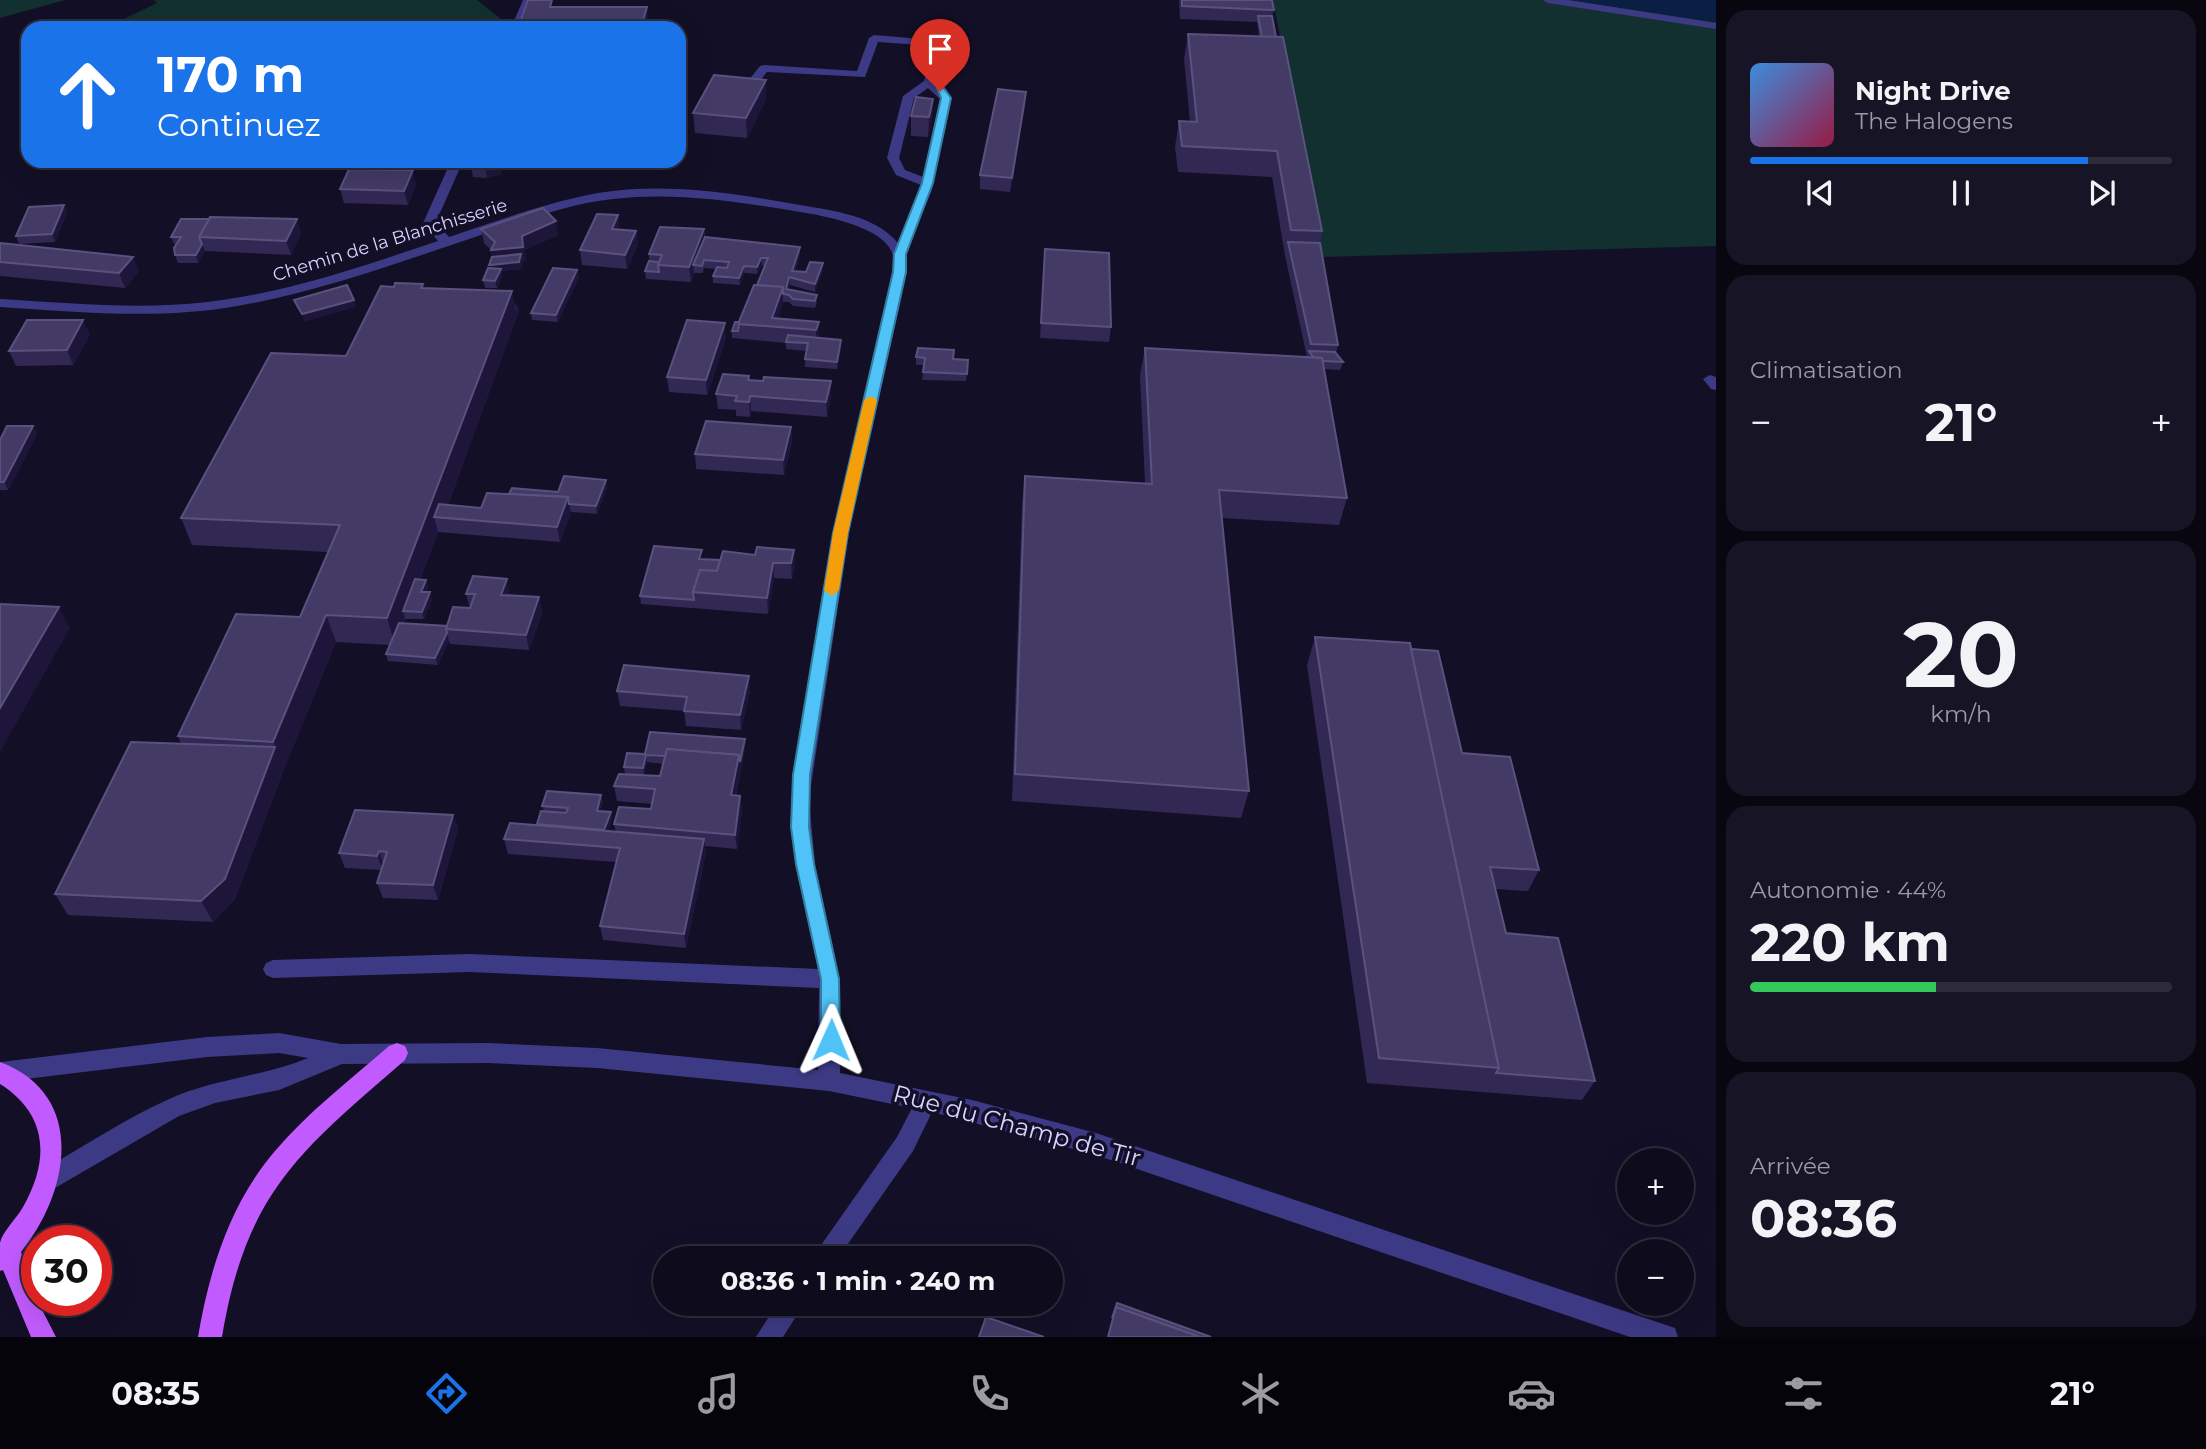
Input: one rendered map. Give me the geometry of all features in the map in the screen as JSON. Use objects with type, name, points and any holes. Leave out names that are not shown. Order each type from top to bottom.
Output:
[{"type":"main road","points":[[210,1337],[221,1275],[230,1245],[272,1172],[299,1140],[397,1052]]},
{"type":"main road","points":[[1,1072],[28,1088],[45,1113],[52,1144],[47,1180],[26,1227],[4,1254],[44,1337]]},
{"type":"street","points":[[519,21],[528,0]]},
{"type":"street","points":[[1548,0],[1716,26]]},
{"type":"street","points":[[741,97],[764,68],[861,75],[874,38],[941,43],[929,83],[909,96],[893,158],[900,172],[927,183]]},
{"type":"street","points":[[829,1081],[830,979],[805,864],[800,827],[802,775],[841,533],[900,272],[900,254],[927,183],[946,98],[929,83]]},
{"type":"street","points":[[447,242],[429,223],[454,168]]},
{"type":"street","name":"Chemin de la Blanchisserie","points":[[0,303],[143,311],[209,306],[309,286],[591,199],[677,193],[741,199],[846,218],[870,226],[888,237],[900,254]]},
{"type":"street","points":[[273,969],[469,963],[830,979]]},
{"type":"street","points":[[1,1072],[219,1046],[279,1044],[341,1054]]},
{"type":"street","name":"Rue du Champ de Tir","points":[[341,1054],[397,1052],[584,1058],[829,1081],[926,1100],[1050,1130],[1156,1162],[1666,1337]]},
{"type":"street","points":[[47,1180],[172,1108],[215,1093],[279,1080],[341,1054]]},
{"type":"street","points":[[833,1246],[905,1144],[926,1100]]},
{"type":"street","points":[[768,1337],[783,1316]]},
{"type":"green space","points":[[0,0],[65,0],[0,18]]},
{"type":"green space","points":[[154,0],[477,0],[503,21],[120,21],[157,3]]},
{"type":"green space","points":[[1273,0],[1570,0],[1716,22],[1716,246],[1322,257]]},
{"type":"water","points":[[1570,0],[1716,0],[1716,22]]},
{"type":"building","points":[[528,0],[552,0],[550,7],[647,7],[643,21],[520,21]]},
{"type":"building","points":[[1182,0],[1272,0],[1274,10],[1182,6]]},
{"type":"building","points":[[1258,16],[1272,16],[1276,37],[1262,37]]},
{"type":"building","points":[[1188,34],[1283,37],[1322,231],[1291,230],[1277,151],[1182,146],[1179,121],[1197,122]]},
{"type":"building","points":[[714,75],[766,80],[746,118],[693,113]]},
{"type":"building","points":[[998,89],[1026,92],[1012,178],[980,175]]},
{"type":"building","points":[[916,97],[933,99],[929,117],[911,116]]},
{"type":"building","points":[[349,169],[413,170],[404,191],[340,189]]},
{"type":"building","points":[[64,205],[52,234],[16,236],[29,207]]},
{"type":"building","points":[[543,208],[556,221],[522,236],[523,247],[491,250],[495,242],[481,229]]},
{"type":"building","points":[[597,214],[618,215],[612,229],[636,231],[625,255],[580,250]]},
{"type":"building","points":[[210,217],[297,219],[286,241],[199,237]]},
{"type":"building","points":[[181,219],[209,219],[199,237],[202,244],[196,255],[175,255],[174,248],[181,237],[171,237]]},
{"type":"building","points":[[660,227],[704,229],[689,267],[658,265],[662,255],[649,254]]},
{"type":"building","points":[[705,237],[800,247],[792,271],[806,272],[810,262],[823,263],[815,284],[789,277],[786,289],[817,295],[815,301],[793,299],[783,294],[783,287],[757,285],[768,258],[761,258],[757,267],[744,266],[739,278],[713,276],[717,267],[727,268],[729,262],[704,260],[702,266],[693,265]]},
{"type":"building","points":[[1288,242],[1320,243],[1338,345],[1311,344]]},
{"type":"building","points":[[0,243],[133,257],[119,273],[0,262]]},
{"type":"building","points":[[1045,249],[1109,253],[1111,327],[1041,323]]},
{"type":"building","points":[[521,254],[519,262],[489,265],[492,257]]},
{"type":"building","points":[[649,261],[659,262],[659,272],[645,271]]},
{"type":"building","points":[[488,268],[501,269],[495,281],[483,280]]},
{"type":"building","points":[[553,268],[577,270],[556,315],[531,313]]},
{"type":"building","points":[[395,283],[423,284],[421,288],[512,291],[387,618],[326,615],[273,742],[178,736],[236,614],[300,617],[340,525],[181,518],[271,353],[346,356],[381,286],[394,287]]},
{"type":"building","points":[[347,285],[354,300],[302,314],[294,300]]},
{"type":"building","points":[[754,285],[783,287],[772,318],[819,322],[816,330],[738,324]]},
{"type":"building","points":[[27,320],[83,320],[67,350],[9,351]]},
{"type":"building","points":[[687,320],[725,323],[706,380],[667,377]]},
{"type":"building","points":[[735,322],[739,322],[738,331],[732,331]]},
{"type":"building","points":[[788,335],[841,340],[837,362],[805,359],[808,343],[786,342]]},
{"type":"building","points":[[918,348],[954,350],[953,359],[968,360],[967,374],[923,372],[925,358],[916,357]]},
{"type":"building","points":[[1145,348],[1322,358],[1347,498],[1219,490],[1249,791],[1015,774],[1025,476],[1152,484]]},
{"type":"building","points":[[1309,351],[1335,352],[1343,362],[1323,361],[1322,358],[1313,357]]},
{"type":"building","points":[[723,374],[749,376],[748,380],[763,381],[764,377],[831,381],[826,402],[750,396],[749,402],[735,401],[737,396],[716,394]]},
{"type":"building","points":[[706,421],[791,427],[783,460],[695,454]]},
{"type":"building","points":[[7,426],[33,426],[4,482],[0,482],[0,440]]},
{"type":"building","points":[[564,476],[606,480],[596,506],[569,504],[568,497],[509,494],[512,488],[558,492]]},
{"type":"building","points":[[487,493],[568,497],[557,527],[434,517],[439,504],[481,508]]},
{"type":"building","points":[[654,546],[702,550],[699,559],[720,560],[717,571],[700,570],[693,592],[694,600],[640,596]]},
{"type":"building","points":[[757,547],[794,550],[791,563],[773,563],[767,598],[693,592],[700,570],[717,571],[723,551],[755,555]]},
{"type":"building","points":[[473,576],[507,579],[501,595],[539,597],[526,635],[446,629],[453,607],[470,608],[475,594],[466,594]]},
{"type":"building","points":[[415,579],[426,580],[421,592],[430,592],[422,612],[403,611]]},
{"type":"building","points":[[0,604],[59,607],[0,708]]},
{"type":"building","points":[[399,623],[447,626],[447,633],[435,658],[386,654]]},
{"type":"building","points":[[1315,637],[1410,643],[1499,1068],[1379,1058]]},
{"type":"building","points":[[1411,649],[1438,651],[1462,753],[1510,757],[1539,870],[1490,867],[1506,933],[1558,938],[1595,1081],[1496,1073],[1499,1068]]},
{"type":"building","points":[[624,665],[749,676],[740,715],[684,711],[687,697],[617,691]]},
{"type":"building","points":[[650,732],[745,739],[740,762],[739,755],[667,749],[665,756],[646,755],[643,768],[624,767],[627,753],[645,754]]},
{"type":"building","points":[[131,742],[275,747],[225,879],[201,901],[55,894]]},
{"type":"building","points":[[667,749],[739,755],[731,795],[740,796],[735,835],[614,824],[619,807],[651,809],[655,789],[614,786],[619,774],[660,776]]},
{"type":"building","points":[[547,791],[601,795],[597,811],[611,812],[604,830],[537,824],[541,811],[566,813],[568,808],[542,806]]},
{"type":"building","points":[[355,810],[453,815],[433,885],[377,883],[387,852],[379,851],[377,856],[339,853]]},
{"type":"building","points":[[510,823],[704,839],[684,934],[600,926],[620,848],[504,839]]},
{"type":"building","points":[[1117,1303],[1211,1337],[1200,1337],[1116,1307],[1112,1318]]},
{"type":"building","points":[[1116,1307],[1200,1337],[1108,1337]]},
{"type":"building","points":[[986,1317],[1044,1337],[979,1337]]},
{"type":"slow traffic","points":[[832,590],[841,533],[871,400]]},
{"type":"route","points":[[831,1040],[830,979],[805,864],[800,827],[802,775],[841,533],[900,272],[900,254],[926,189],[946,98],[940,91]]}]
